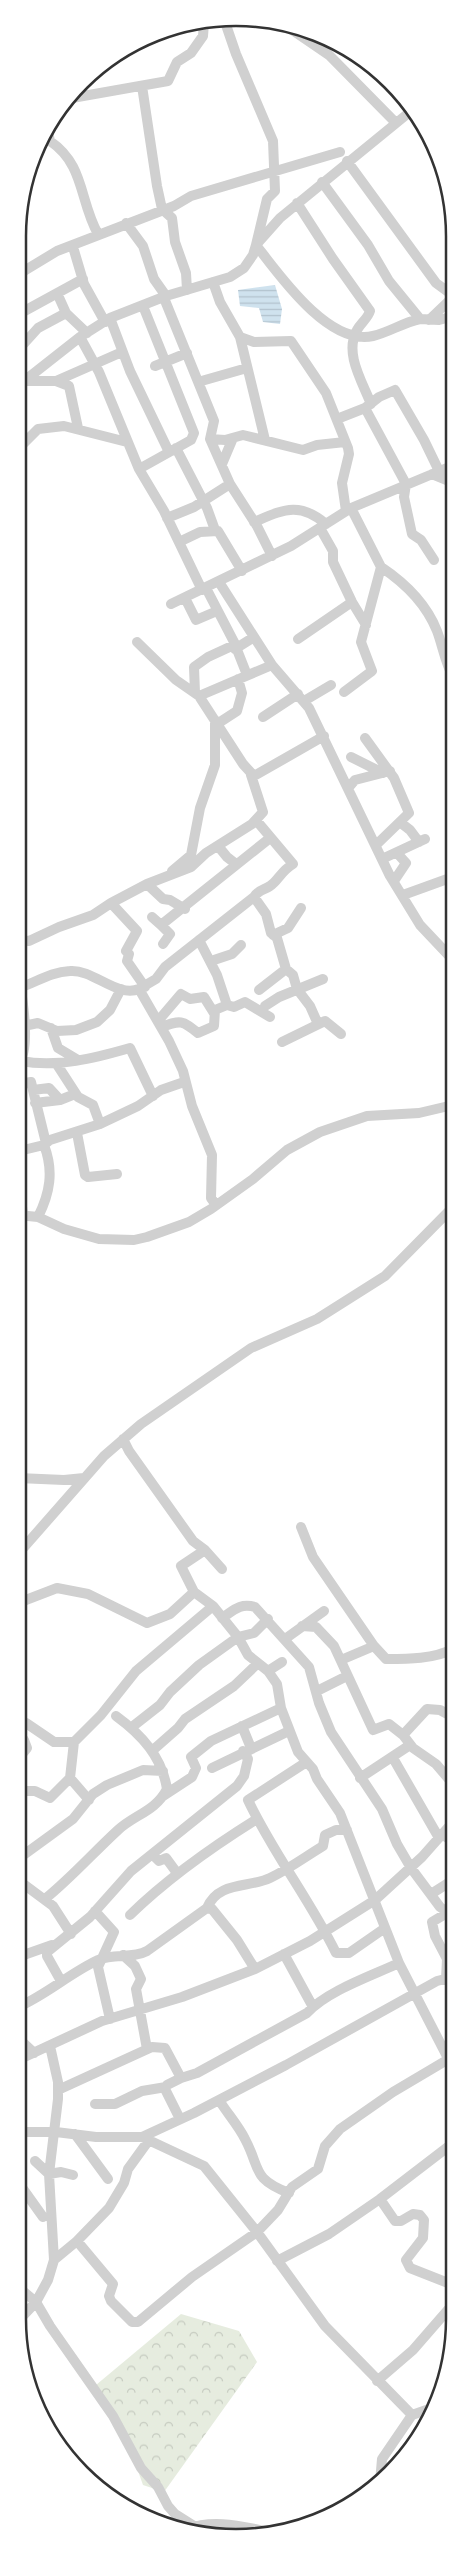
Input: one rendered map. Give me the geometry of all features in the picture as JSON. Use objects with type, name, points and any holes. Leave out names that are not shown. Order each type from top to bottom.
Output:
[{"type":"street","points":[[26,379],[83,335],[107,320],[165,297],[230,277],[244,268],[253,255],[267,199],[275,191],[273,141],[236,54],[227,27]]},
{"type":"street","points":[[79,97],[168,81],[177,62],[191,53],[203,36],[204,29]]},
{"type":"street","points":[[301,36],[328,56],[396,123]]},
{"type":"street","points":[[142,86],[162,209],[172,218],[174,242],[186,273],[187,290]]},
{"type":"street","points":[[256,245],[280,218],[297,203],[406,114]]},
{"type":"street","points":[[50,140],[63,150],[72,162],[88,216],[98,234]]},
{"type":"street","points":[[26,270],[57,251],[72,247],[74,244],[200,193],[273,170],[340,152]]},
{"type":"street","points":[[347,161],[436,283],[446,290]]},
{"type":"street","points":[[322,182],[368,245],[388,280],[425,320]]},
{"type":"street","points":[[297,203],[333,259],[370,311],[351,345],[354,361],[368,406],[406,484],[404,496],[412,534],[421,540],[434,560]]},
{"type":"street","points":[[126,223],[143,246],[154,279],[165,297],[214,421],[211,437],[230,484],[254,522],[272,556]]},
{"type":"street","points":[[256,245],[285,282],[319,316],[345,334],[354,337],[372,336],[402,323],[446,317]]},
{"type":"street","points":[[72,247],[83,279],[107,320],[172,450],[202,500],[215,530],[221,534],[242,571]]},
{"type":"street","points":[[26,310],[83,279]]},
{"type":"street","points":[[212,282],[220,302],[240,337],[266,440]]},
{"type":"street","points":[[57,293],[66,313],[83,335],[139,469],[235,647],[242,677],[242,693],[237,711],[216,722]]},
{"type":"street","points":[[425,320],[446,303]]},
{"type":"street","points":[[143,306],[194,433],[193,437]]},
{"type":"street","points":[[26,341],[38,328],[66,313]]},
{"type":"street","points":[[240,337],[254,342],[291,342],[326,393],[349,454],[342,483],[349,510],[381,567],[405,583],[420,601],[437,630],[446,652]]},
{"type":"street","points":[[26,383],[56,381],[122,352]]},
{"type":"street","points":[[155,366],[187,353]]},
{"type":"street","points":[[198,382],[247,368]]},
{"type":"street","points":[[56,381],[69,386],[78,428]]},
{"type":"street","points":[[337,419],[368,406],[392,389],[398,392],[435,473],[446,479]]},
{"type":"street","points":[[26,441],[38,429],[64,426],[78,428],[127,442]]},
{"type":"street","points":[[139,469],[193,437],[211,437],[219,441],[243,435],[303,450],[317,445],[346,442]]},
{"type":"street","points":[[222,464],[233,438]]},
{"type":"street","points":[[170,604],[272,556],[349,510],[406,484],[446,469]]},
{"type":"street","points":[[167,518],[194,507],[202,500],[230,484]]},
{"type":"street","points":[[254,522],[291,508],[300,509],[323,526],[333,550],[333,562],[352,602],[366,625]]},
{"type":"street","points":[[179,542],[200,532],[215,530]]},
{"type":"street","points":[[344,692],[372,671],[361,642],[381,567]]},
{"type":"street","points":[[219,582],[272,665],[300,698],[324,736],[394,881],[420,925],[446,953]]},
{"type":"street","points":[[185,598],[196,620],[217,611]]},
{"type":"street","points":[[298,639],[352,602]]},
{"type":"street","points":[[197,694],[194,667],[208,657],[235,647],[254,637]]},
{"type":"street","points":[[26,941],[94,915],[111,903],[147,884],[191,867],[206,853],[256,820],[263,812],[251,775],[197,694],[176,680],[137,642]]},
{"type":"street","points":[[197,694],[272,665]]},
{"type":"street","points":[[263,717],[331,685]]},
{"type":"street","points":[[165,877],[191,854],[200,808],[215,765],[216,722]]},
{"type":"street","points":[[251,775],[256,775],[324,736]]},
{"type":"street","points":[[365,738],[409,813],[376,845]]},
{"type":"street","points":[[351,757],[386,772]]},
{"type":"street","points":[[349,788],[355,780],[386,772]]},
{"type":"street","points":[[26,982],[47,974],[70,971],[86,972],[121,989],[132,992],[156,979],[165,967],[254,897],[257,892],[271,885],[282,870],[293,864],[256,820]]},
{"type":"street","points":[[382,859],[422,840],[400,823]]},
{"type":"street","points":[[161,925],[185,909],[236,864],[270,838]]},
{"type":"street","points":[[218,846],[236,864]]},
{"type":"street","points":[[394,881],[406,863],[398,853]]},
{"type":"street","points":[[403,895],[446,879]]},
{"type":"street","points":[[147,884],[163,899],[170,900],[185,909]]},
{"type":"street","points":[[254,897],[266,914],[271,933],[277,938],[286,969],[292,975],[297,989],[310,1006],[318,1024]]},
{"type":"street","points":[[111,903],[138,931],[126,951],[129,954],[127,961],[183,1071],[184,1082],[212,1155],[211,1198],[216,1205]]},
{"type":"street","points":[[273,935],[288,928],[301,908]]},
{"type":"street","points":[[152,917],[170,934],[162,944]]},
{"type":"street","points":[[199,940],[210,961],[227,1005]]},
{"type":"street","points":[[210,961],[232,954],[241,945]]},
{"type":"street","points":[[259,990],[286,969]]},
{"type":"street","points":[[265,1006],[297,989],[323,979]]},
{"type":"street","points":[[26,1026],[38,1023],[58,1031],[76,1030],[97,1022],[110,1010],[121,989]]},
{"type":"street","points":[[181,994],[190,999],[204,997],[214,1013],[214,1026],[203,1032],[198,1033],[184,1022],[160,1024],[181,994]]},
{"type":"street","points":[[214,1013],[227,1005],[234,1007],[246,1002],[270,1017]]},
{"type":"street","points":[[282,1042],[325,1021],[341,1034]]},
{"type":"street","points":[[51,1028],[58,1048],[78,1060]]},
{"type":"street","points":[[26,1062],[56,1063],[103,1056],[130,1048],[153,1096]]},
{"type":"street","points":[[56,1063],[75,1094],[84,1102],[93,1105],[100,1124]]},
{"type":"street","points":[[26,1083],[31,1082],[51,1172],[46,1201],[38,1217]]},
{"type":"street","points":[[26,1149],[100,1124],[138,1106],[162,1090],[184,1082]]},
{"type":"street","points":[[33,1090],[49,1088],[60,1100]]},
{"type":"street","points":[[35,1102],[60,1100],[75,1094]]},
{"type":"street","points":[[26,1216],[38,1217],[64,1229],[99,1239],[134,1240],[159,1234],[189,1222],[216,1205],[253,1179],[287,1150],[320,1132],[367,1116],[419,1113],[446,1107]]},
{"type":"street","points":[[77,1132],[85,1175],[88,1177],[118,1174]]},
{"type":"street","points":[[26,1545],[104,1456],[162,1408],[251,1348],[317,1319],[386,1276],[446,1214]]},
{"type":"street","points":[[124,1439],[129,1451],[193,1541],[205,1550],[222,1569]]},
{"type":"street","points":[[26,1478],[64,1480],[84,1478]]},
{"type":"street","points":[[302,1527],[313,1557],[374,1646],[386,1659],[420,1658],[446,1652]]},
{"type":"street","points":[[205,1550],[181,1566],[194,1592],[213,1606],[238,1637],[248,1655],[268,1671],[277,1684],[281,1708],[298,1752],[305,1763],[313,1769],[317,1779],[340,1813],[399,1963],[446,2056]]},
{"type":"street","points":[[26,1600],[57,1588],[88,1594],[147,1623],[170,1614],[194,1592]]},
{"type":"street","points":[[222,1618],[245,1604],[255,1606],[309,1667],[331,1732],[382,1809],[397,1844],[411,1868],[446,1910]]},
{"type":"street","points":[[26,1791],[34,1791],[50,1798],[70,1778],[74,1742],[101,1715],[136,1672],[213,1606]]},
{"type":"street","points":[[285,1639],[324,1612]]},
{"type":"street","points":[[132,1728],[160,1705],[170,1692],[199,1665],[238,1637],[254,1633],[268,1619]]},
{"type":"street","points":[[302,1626],[316,1627],[334,1646],[373,1730],[388,1724],[403,1736],[410,1745],[436,1764],[446,1776]]},
{"type":"street","points":[[341,1660],[374,1646]]},
{"type":"street","points":[[268,1671],[282,1662]]},
{"type":"street","points":[[153,1750],[178,1728],[185,1719],[234,1686],[257,1664]]},
{"type":"street","points":[[316,1691],[347,1676]]},
{"type":"street","points":[[45,1899],[120,1828],[143,1815],[163,1796],[192,1778],[196,1768],[191,1757],[211,1741],[281,1708]]},
{"type":"street","points":[[403,1736],[427,1709],[440,1710],[446,1713]]},
{"type":"street","points":[[116,1716],[132,1728],[153,1750],[163,1772],[167,1789],[163,1796]]},
{"type":"street","points":[[26,1723],[54,1742],[74,1742]]},
{"type":"street","points":[[61,1981],[47,1954],[95,1911],[122,1880],[152,1854],[204,1815],[236,1786],[244,1776],[248,1759],[242,1726]]},
{"type":"street","points":[[212,1768],[289,1731]]},
{"type":"street","points":[[360,1778],[410,1745]]},
{"type":"street","points":[[393,1758],[440,1836],[446,1839]]},
{"type":"street","points":[[248,1800],[305,1763]]},
{"type":"street","points":[[26,1853],[73,1819],[93,1794],[107,1785],[143,1770],[163,1772]]},
{"type":"street","points":[[70,1778],[89,1800]]},
{"type":"street","points":[[236,1786],[248,1800],[257,1819],[326,1932],[336,1953],[349,1953],[385,1928]]},
{"type":"street","points":[[130,1915],[177,1873],[222,1840],[257,1819]]},
{"type":"street","points":[[26,2003],[61,1981],[100,1960],[123,1955],[141,1954],[147,1951],[207,1908],[210,1901],[231,1886],[267,1879],[323,1846],[325,1835],[336,1830],[347,1830]]},
{"type":"street","points":[[26,2056],[76,2032],[110,2019],[182,1997],[255,1969],[326,1932],[375,1900],[411,1868],[446,1830]]},
{"type":"street","points":[[152,1854],[158,1861],[166,1858],[177,1873]]},
{"type":"street","points":[[431,1894],[446,1884]]},
{"type":"street","points":[[26,1886],[45,1899],[71,1934]]},
{"type":"street","points":[[207,1908],[212,1909],[237,1940],[255,1969]]},
{"type":"street","points":[[95,1911],[114,1932],[98,1967],[110,2019]]},
{"type":"street","points":[[446,1916],[432,1922],[435,1936],[446,1955]]},
{"type":"street","points":[[26,1954],[60,1942]]},
{"type":"street","points":[[284,1954],[313,2007]]},
{"type":"street","points":[[123,1955],[135,1966],[141,1979],[136,1990],[147,2049]]},
{"type":"street","points":[[96,2104],[115,2104],[142,2090],[166,2087],[181,2078],[207,2069],[307,2013],[313,2007],[347,1987],[399,1963]]},
{"type":"street","points":[[54,2260],[77,2241],[108,2208],[124,2183],[128,2169],[146,2139],[442,1978],[446,1980]]},
{"type":"street","points":[[26,2046],[34,2053]]},
{"type":"street","points":[[26,2313],[36,2302],[48,2280],[54,2260],[49,2174],[56,2132],[58,2090],[50,2046]]},
{"type":"street","points":[[58,2090],[147,2049],[159,2046],[165,2048],[181,2078]]},
{"type":"street","points":[[77,2241],[113,2284],[109,2296],[110,2301],[135,2323],[192,2277],[257,2232],[278,2210],[297,2183],[318,2169],[325,2146],[340,2129],[393,2092],[446,2066]]},
{"type":"street","points":[[166,2087],[180,2119]]},
{"type":"street","points":[[219,2100],[244,2137],[260,2176],[267,2183],[289,2193]]},
{"type":"street","points":[[26,2132],[56,2132],[146,2139],[204,2166],[257,2232],[325,2326],[412,2415]]},
{"type":"street","points":[[75,2134],[108,2179]]},
{"type":"street","points":[[277,2261],[328,2234],[380,2199],[446,2149]]},
{"type":"street","points":[[35,2161],[49,2174]]},
{"type":"street","points":[[49,2174],[61,2172],[73,2175]]},
{"type":"street","points":[[26,2193],[43,2217]]},
{"type":"street","points":[[380,2199],[395,2221],[401,2221],[413,2214],[420,2215],[424,2220],[423,2238],[406,2260],[410,2268],[446,2282]]},
{"type":"street","points":[[26,2294],[36,2302],[50,2326],[113,2416],[141,2468],[158,2487],[175,2514],[185,2523]]},
{"type":"street","points":[[377,2381],[413,2350],[446,2312]]},
{"type":"street","points":[[381,2470],[382,2458],[412,2415],[423,2414]]},
{"type":"street","points":[[198,2525],[204,2523],[247,2528]]},
{"type":"green space","points":[[181,2314],[239,2331],[257,2362],[164,2492],[143,2485],[120,2421],[96,2385]]},
{"type":"water","points":[[275,285],[282,309],[280,324],[263,322],[259,308],[240,306],[238,290]]}]
